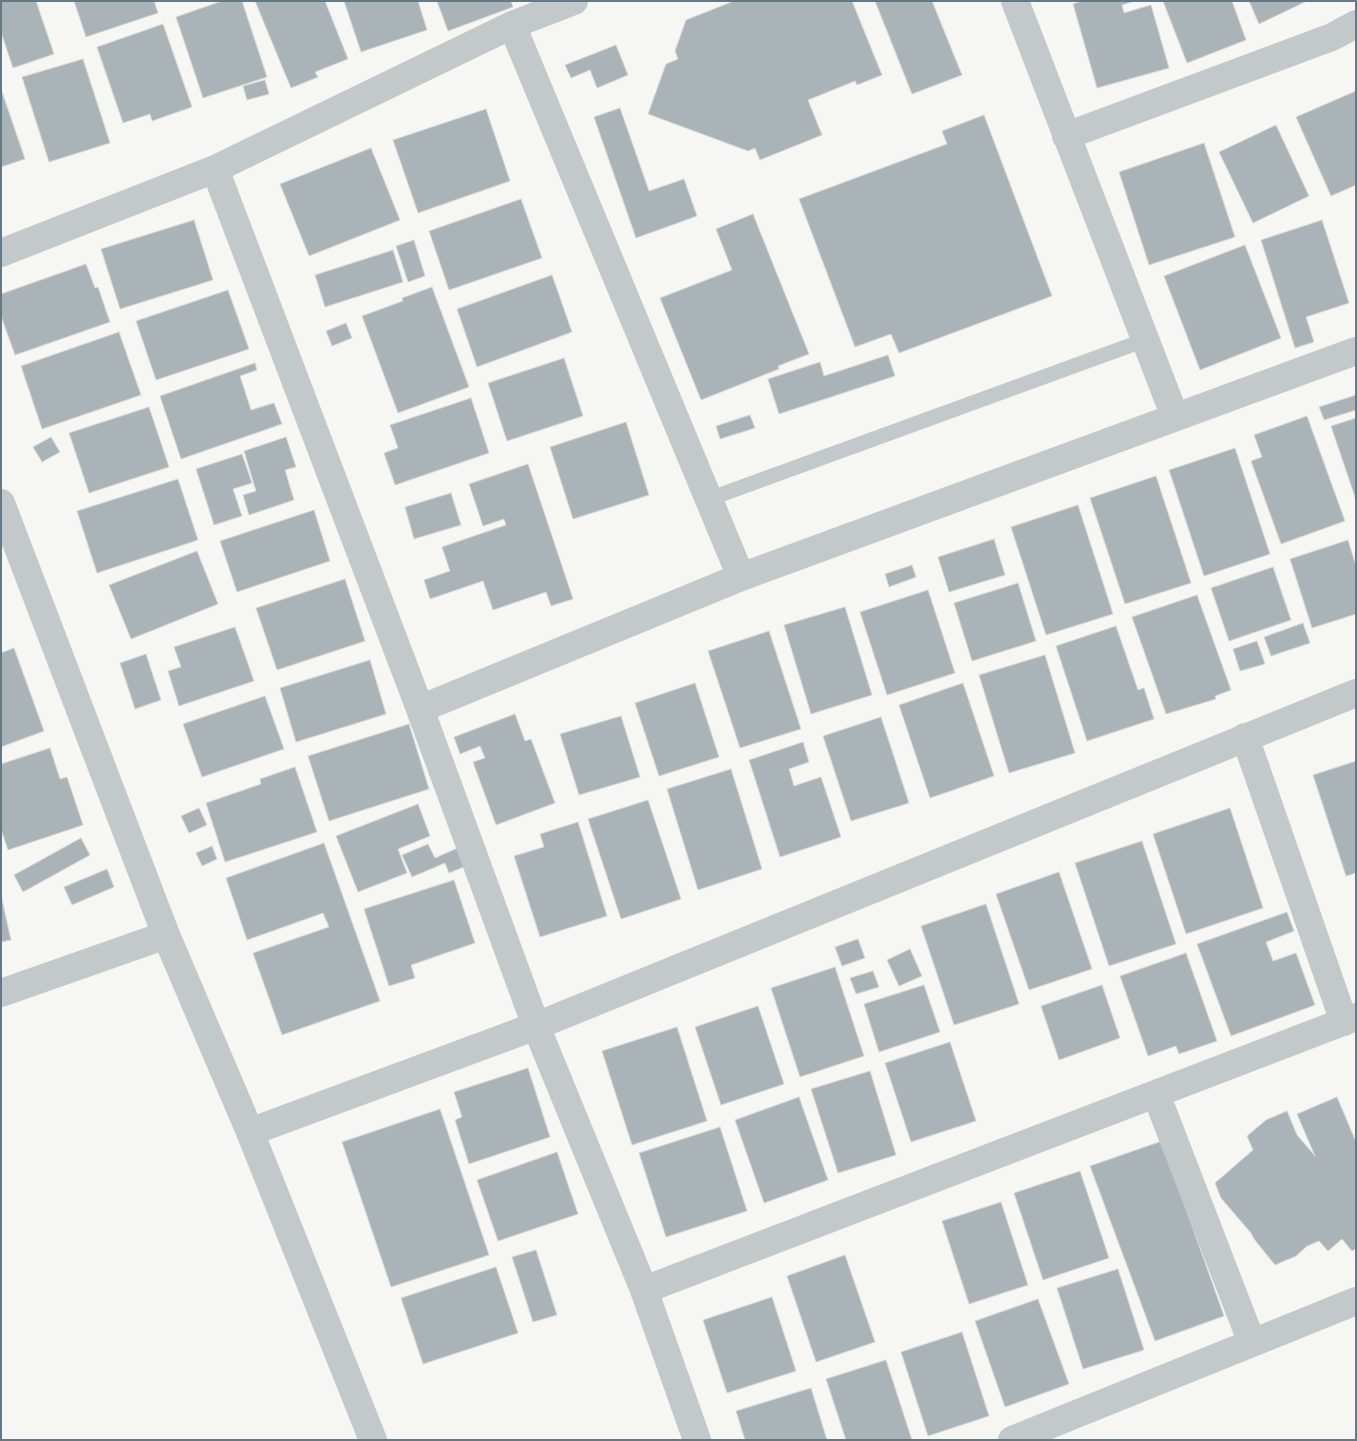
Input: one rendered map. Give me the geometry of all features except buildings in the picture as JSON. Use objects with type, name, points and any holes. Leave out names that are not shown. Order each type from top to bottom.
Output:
[{"type":"street","points":[[1,253],[214,169],[512,25],[574,1]]},
{"type":"street","points":[[1015,1],[1175,417]]},
{"type":"street","points":[[1066,136],[1332,37],[1356,24]]},
{"type":"street","points":[[512,25],[742,577]]},
{"type":"street","points":[[214,169],[420,710],[536,1026],[644,1290],[697,1440]]},
{"type":"street","points":[[420,710],[742,577],[1356,351]]},
{"type":"street","points":[[1,502],[166,935],[250,1132],[373,1440]]},
{"type":"street","points":[[250,1132],[536,1026],[1356,692]]},
{"type":"street","points":[[644,1290],[1350,1019],[1245,738]]},
{"type":"street","points":[[1,994],[166,935]]},
{"type":"street","points":[[1156,1094],[1252,1343]]},
{"type":"street","points":[[1012,1440],[1356,1301]]},
{"type":"lane","points":[[709,499],[1145,340]]}]
